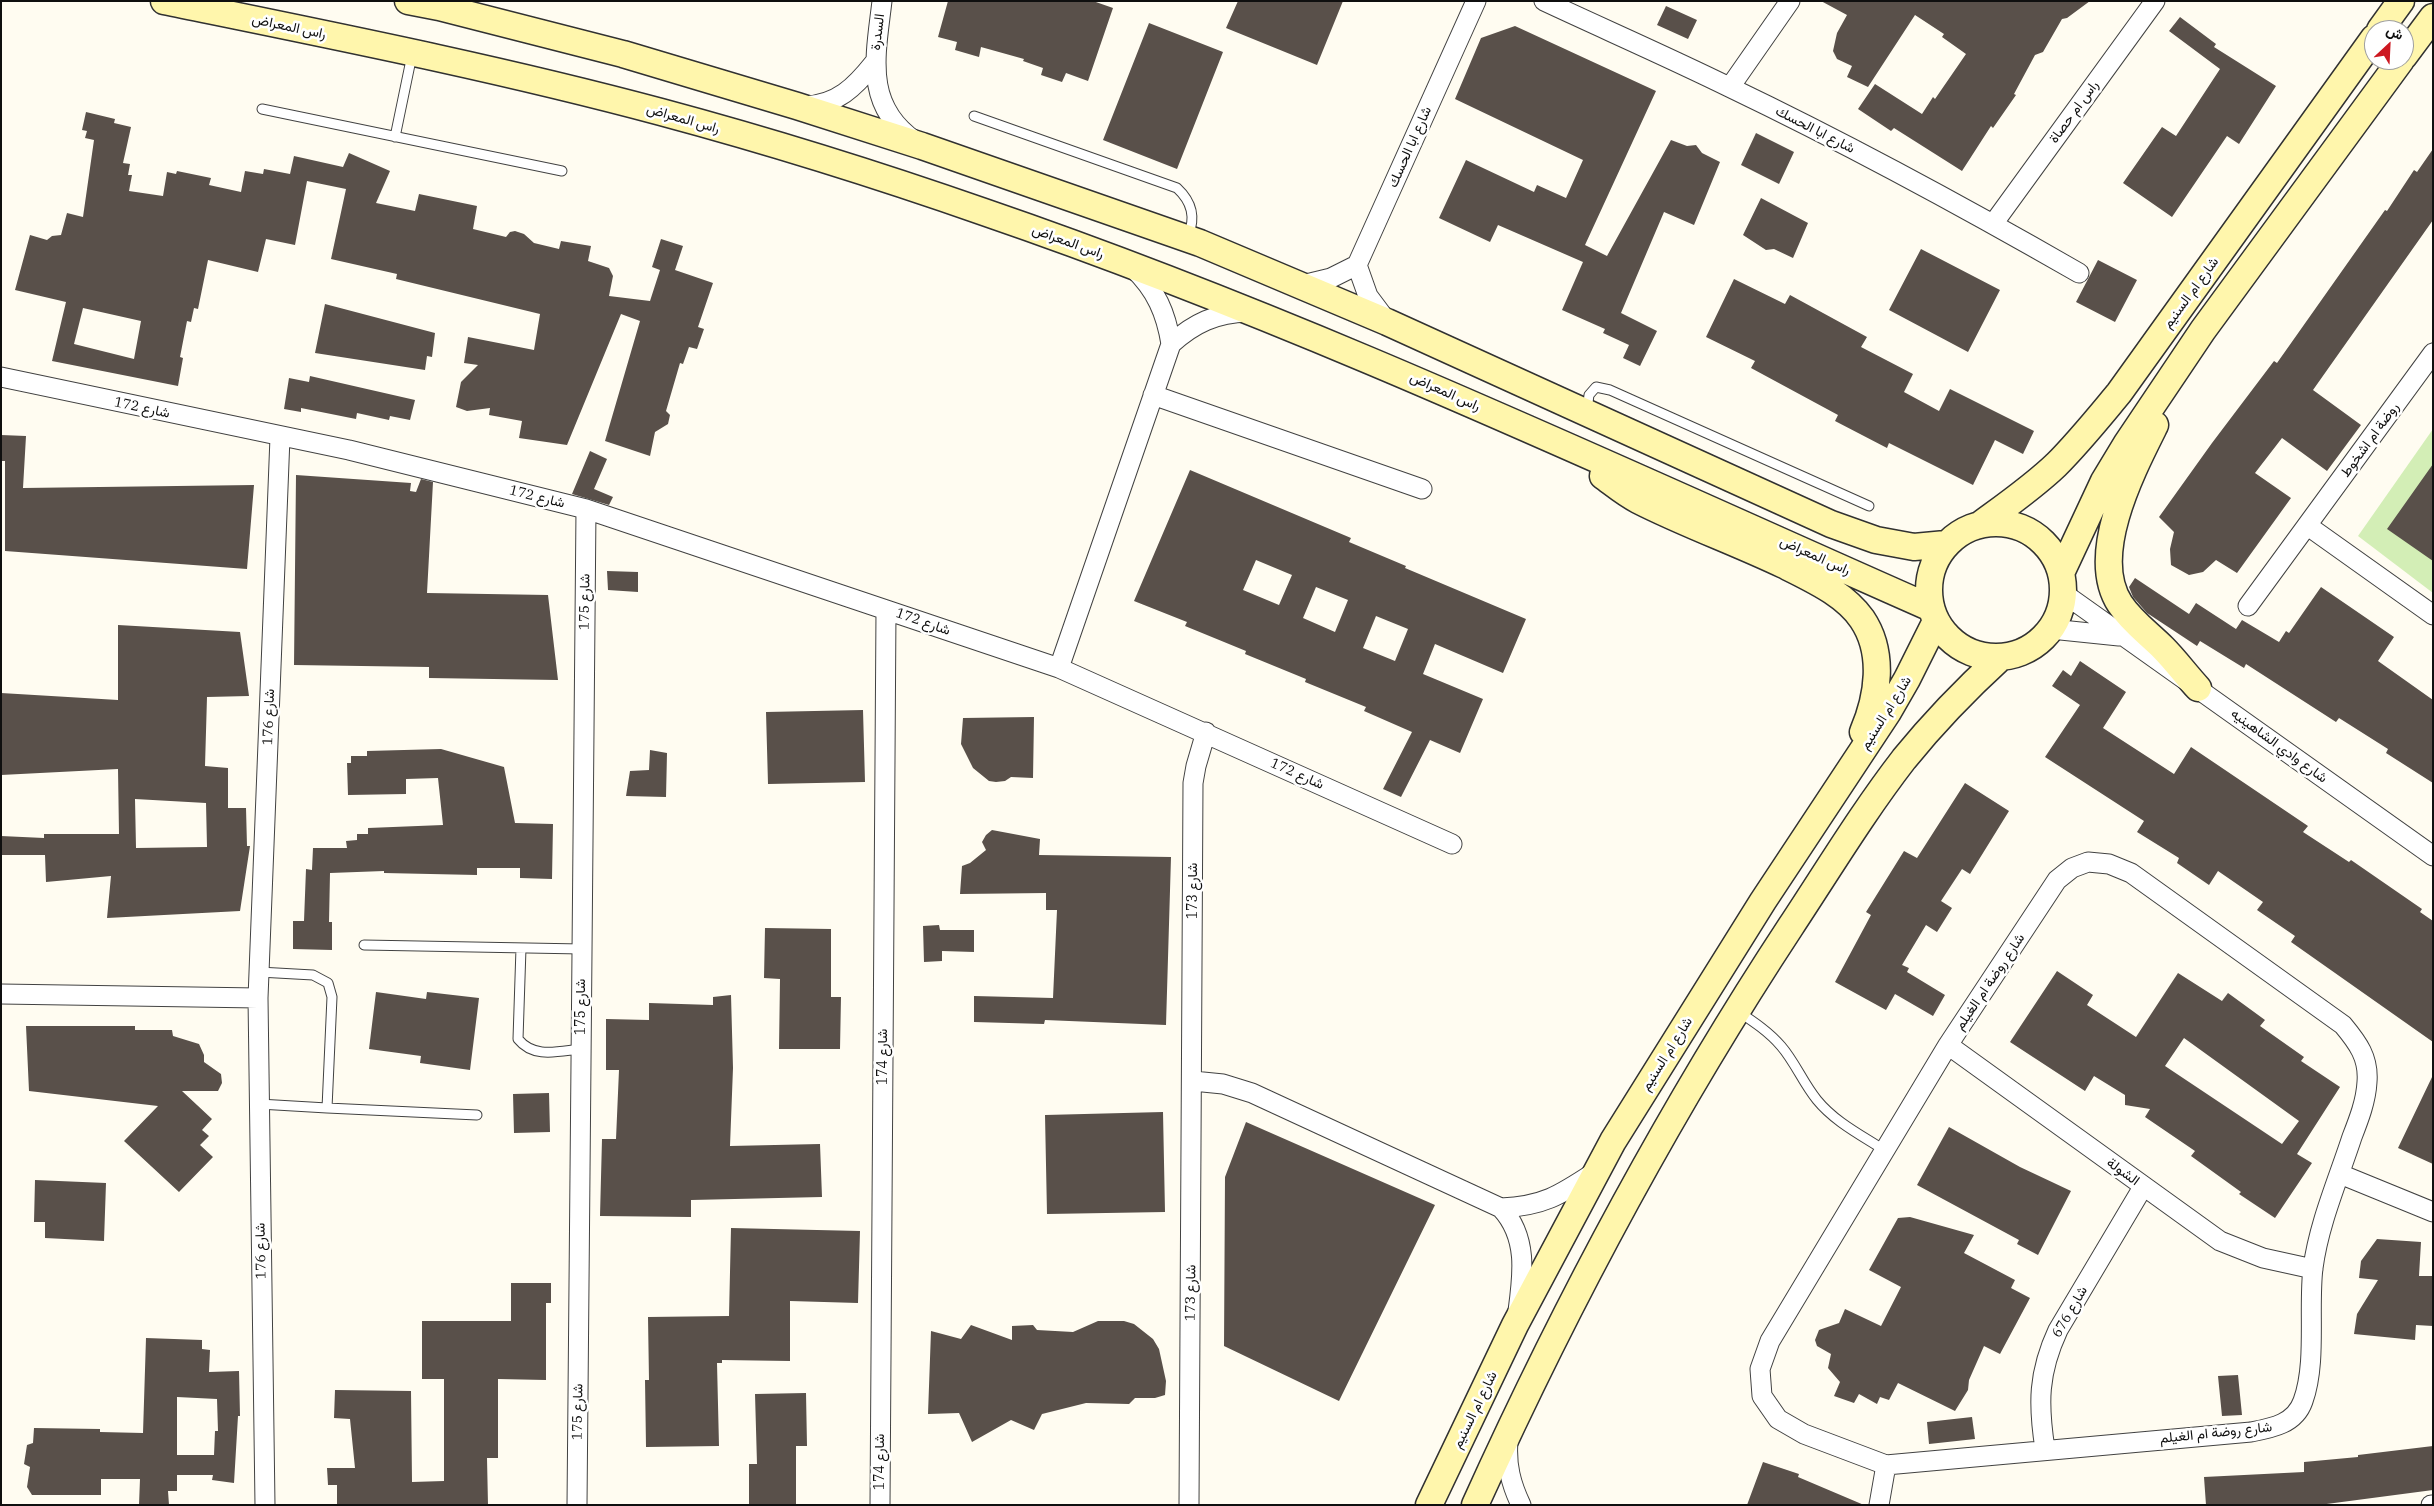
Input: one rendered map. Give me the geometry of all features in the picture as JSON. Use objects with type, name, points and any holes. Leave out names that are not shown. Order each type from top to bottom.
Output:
[{"type":"main road","name":"راس المعراض","points":[[164,1],[413,52],[662,112],[827,161],[984,212],[1129,264],[1253,312],[1409,377],[1934,614]]},
{"type":"main road","points":[[408,1],[439,7],[623,54],[797,106],[922,146],[1187,238],[1387,322],[1832,524],[1876,540],[1914,547],[1946,544]]},
{"type":"main road","points":[[2387,20],[2400,1]]},
{"type":"main road","points":[[2414,43],[2433,17]]},
{"type":"main road","name":"شارع ام السنيم","points":[[1981,524],[2024,494],[2056,465],[2098,419],[2119,393],[2364,52]]},
{"type":"main road","points":[[2062,583],[2053,554],[2039,538],[2022,528],[2002,523],[1981,524],[1962,532],[1946,544],[1936,558],[1930,574],[1928,591],[1934,614],[1948,637],[1963,649],[1982,656],[2001,657],[2020,653],[2037,643],[2051,629],[2060,612],[2062,583],[2104,482],[2127,443],[2203,330],[2394,70]]},
{"type":"main road","points":[[2198,688],[2163,648],[2134,622],[2120,603],[2112,586],[2109,569],[2112,538],[2123,496],[2149,438],[2203,330]]},
{"type":"main road","points":[[1556,442],[1636,499],[1802,574],[1837,594],[1853,608],[1872,637],[1877,662],[1876,688],[1870,716],[1842,782]]},
{"type":"main road","name":"شارع ام السنيم","points":[[1429,1505],[1515,1325],[1596,1171],[1763,901],[1842,782],[1907,679],[1934,614]]},
{"type":"main road","points":[[1475,1505],[1508,1432],[1607,1235],[1684,1098],[1736,1011],[1887,782],[1963,692],[2001,657]]},
{"type":"street","name":"السدرة","points":[[882,1],[874,63],[876,84],[882,103],[892,120],[906,135],[922,146]]},
{"type":"street","name":"شارع ابا الحسك","points":[[1357,265],[1476,1]]},
{"type":"street","name":"شارع ابا الحسك","points":[[1544,1],[1730,87],[1993,224],[2079,273]]},
{"type":"street","points":[[1730,87],[1790,1]]},
{"type":"street","name":"راس ام حصاة","points":[[1993,224],[2155,1]]},
{"type":"street","name":"السدرة","points":[[797,106],[820,106],[841,97],[859,83],[874,63]]},
{"type":"street","points":[[1129,264],[1144,279],[1158,298],[1167,320],[1171,344]]},
{"type":"street","points":[[1302,286],[1331,278],[1357,265],[1368,296],[1387,322]]},
{"type":"street","points":[[1059,668],[1171,344],[1188,329],[1208,318],[1230,312],[1253,312]]},
{"type":"street","name":"روضة ام اشخوط","points":[[2248,606],[2433,353]]},
{"type":"street","name":"شارع 172","points":[[1,377],[349,450],[586,509],[1059,668],[1206,732],[1452,844]]},
{"type":"street","points":[[1153,394],[1422,489]]},
{"type":"street","name":"شارع 176","points":[[265,1505],[258,998],[280,437]]},
{"type":"street","name":"شارع 175","points":[[577,1505],[586,509]]},
{"type":"street","points":[[2308,526],[2433,615]]},
{"type":"street","name":"شارع وادي الشاهينيه","points":[[2062,583],[2123,637],[2198,688],[2433,856]]},
{"type":"street","name":"شارع 174","points":[[880,1505],[886,610]]},
{"type":"street","name":"شارع وادي الشاهينيه","points":[[2051,629],[2123,637]]},
{"type":"street","name":"شارع 173","points":[[1189,1505],[1193,1081],[1193,783],[1206,732]]},
{"type":"street","name":"شارع روضة ام الغيلم","points":[[2088,862],[2109,864],[2131,873],[2343,1025],[2358,1042],[2366,1058],[2367,1082],[2363,1107],[2320,1231],[2313,1269],[2308,1380],[2303,1402],[2294,1415],[2278,1427],[2251,1432],[1886,1465],[1804,1434],[1778,1419],[1762,1396],[1760,1369],[1770,1341],[1884,1150],[1948,1045],[2057,880],[2072,868],[2088,862]]},
{"type":"street","points":[[1,994],[258,998]]},
{"type":"street","name":"الشولة","points":[[1948,1045],[2220,1241],[2263,1258],[2313,1269]]},
{"type":"street","points":[[1193,1081],[1223,1084],[1252,1093],[1502,1208],[1515,1226],[1522,1254],[1521,1287],[1515,1325]]},
{"type":"street","points":[[1502,1208],[1540,1203],[1557,1196],[1596,1171]]},
{"type":"street","points":[[2340,1174],[2433,1212]]},
{"type":"street","name":"شارع 676","points":[[2044,1450],[2039,1411],[2041,1381],[2048,1352],[2058,1330],[2143,1187]]},
{"type":"street","points":[[1508,1432],[1507,1457],[1511,1484],[1521,1505]]},
{"type":"street","points":[[1880,1505],[1886,1465]]},
{"type":"lane","points":[[395,137],[413,52]]},
{"type":"lane","points":[[262,109],[562,172]]},
{"type":"lane","points":[[974,116],[1177,188],[1191,206],[1193,217],[1187,238]]},
{"type":"lane","points":[[1586,412],[1589,395],[1596,387],[1610,390],[1869,506]]},
{"type":"lane","points":[[364,945],[582,949]]},
{"type":"lane","points":[[521,948],[518,1039],[524,1047],[536,1052],[581,1050]]},
{"type":"lane","points":[[259,972],[313,975],[328,983],[332,996],[327,1108]]},
{"type":"lane","points":[[1736,1011],[1759,1025],[1782,1046],[1808,1088],[1827,1111],[1840,1122],[1884,1150]]},
{"type":"lane","points":[[260,1104],[477,1115]]},
{"type":"green space","points":[[2433,429],[2433,593],[2358,536]]},
{"type":"building","points":[[948,1],[1093,1],[1113,8],[1088,81],[1066,73],[1062,82],[1041,75],[1043,68],[1023,61],[1024,59],[981,47],[979,57],[955,50],[957,42],[938,37]]},
{"type":"building","points":[[1238,1],[1343,1],[1317,65],[1226,28]]},
{"type":"building","points":[[1821,1],[2090,1],[2067,18],[2062,19],[2043,52],[2035,55],[2014,94],[2016,95],[1993,128],[1991,126],[1962,171],[1894,128],[1891,131],[1858,109],[1875,84],[1922,114],[1933,97],[1935,99],[1966,54],[1942,37],[1944,34],[1915,15],[1868,87],[1847,77],[1852,66],[1837,59],[1833,51],[1837,33],[1847,15]]},
{"type":"building","points":[[1666,6],[1697,20],[1688,39],[1657,25]]},
{"type":"building","points":[[2180,17],[2216,44],[2214,47],[2276,86],[2239,144],[2227,136],[2172,217],[2123,183],[2162,127],[2176,136],[2220,69],[2169,31]]},
{"type":"building","points":[[1149,23],[1223,52],[1177,169],[1103,140]]},
{"type":"building","points":[[1515,26],[1656,91],[1585,245],[1607,256],[1671,140],[1687,146],[1696,145],[1702,153],[1720,162],[1694,225],[1664,212],[1621,313],[1657,331],[1640,366],[1623,358],[1629,345],[1603,333],[1605,329],[1562,310],[1583,262],[1498,225],[1490,242],[1439,218],[1466,160],[1534,192],[1537,185],[1566,198],[1583,160],[1455,99],[1481,38]]},
{"type":"building","points":[[86,112],[115,119],[114,123],[131,127],[123,163],[130,164],[128,175],[132,175],[129,191],[163,196],[167,172],[176,174],[177,171],[211,178],[209,185],[241,192],[245,171],[263,174],[264,169],[290,174],[294,156],[343,167],[349,153],[390,171],[376,203],[415,211],[419,194],[477,206],[473,229],[506,237],[510,232],[515,231],[524,234],[534,243],[559,249],[561,241],[591,246],[588,261],[609,268],[613,276],[609,296],[650,301],[660,270],[652,267],[661,239],[683,246],[675,270],[713,283],[698,327],[704,329],[697,349],[689,347],[683,364],[680,363],[666,411],[670,415],[668,424],[655,432],[650,456],[605,441],[640,321],[621,314],[567,445],[519,438],[522,421],[489,415],[490,408],[467,411],[456,407],[461,382],[478,365],[464,363],[468,337],[534,350],[540,314],[396,279],[397,274],[331,259],[346,189],[307,181],[295,245],[266,239],[258,272],[208,260],[198,309],[194,308],[191,322],[187,321],[180,357],[183,358],[178,386],[52,361],[66,302],[15,290],[30,235],[47,240],[52,236],[61,235],[67,213],[83,217],[94,140],[85,138],[87,131],[82,130]],"holes":[[[83,308],[141,321],[134,359],[74,344]]]},
{"type":"building","points":[[1756,133],[1794,152],[1779,184],[1741,165]]},
{"type":"building","points":[[2433,149],[2433,220],[2313,390],[2361,425],[2327,471],[2282,438],[2255,473],[2291,498],[2237,573],[2216,560],[2203,572],[2189,575],[2171,565],[2170,549],[2174,532],[2159,517],[2274,361],[2277,363],[2385,210],[2387,211],[2414,170],[2417,172]]},
{"type":"building","points":[[1761,198],[1808,223],[1793,258],[1774,249],[1766,250],[1743,235]]},
{"type":"building","points":[[1921,249],[2000,290],[1968,352],[1889,310]]},
{"type":"building","points":[[2098,260],[2137,280],[2115,322],[2076,302]]},
{"type":"building","points":[[1734,279],[1785,304],[1790,295],[1867,337],[1861,347],[1913,374],[1904,392],[1939,411],[1950,389],[2034,431],[2023,454],[1995,440],[1973,485],[1889,443],[1887,448],[1835,421],[1838,415],[1751,368],[1755,361],[1706,337]]},
{"type":"building","points":[[325,304],[435,333],[432,357],[427,356],[425,370],[315,353]]},
{"type":"building","points":[[310,376],[415,400],[410,420],[390,416],[389,420],[357,413],[356,419],[301,408],[301,412],[284,409],[289,378],[309,382]]},
{"type":"building","points":[[1,435],[26,436],[23,488],[254,485],[247,569],[5,551],[5,461],[1,461]]},
{"type":"building","points":[[590,451],[607,459],[594,489],[613,497],[609,505],[572,494]]},
{"type":"building","points":[[2433,464],[2433,561],[2387,529]]},
{"type":"building","points":[[1190,470],[1351,538],[1349,542],[1406,566],[1405,568],[1526,619],[1503,673],[1435,644],[1423,674],[1483,699],[1460,753],[1430,740],[1401,797],[1383,789],[1412,732],[1364,711],[1366,707],[1305,682],[1306,679],[1245,654],[1246,651],[1185,626],[1187,622],[1134,601]],"holes":[[[1256,560],[1292,575],[1279,605],[1243,590]],[[1316,587],[1348,600],[1335,632],[1303,618]],[[1376,616],[1408,629],[1395,661],[1363,648]]]},
{"type":"building","points":[[296,475],[411,483],[410,491],[416,492],[421,479],[433,482],[427,593],[548,595],[558,680],[429,678],[429,667],[294,665]]},
{"type":"building","points":[[607,571],[638,572],[638,592],[608,590]]},
{"type":"building","points":[[2135,578],[2189,614],[2196,603],[2236,629],[2242,620],[2279,642],[2286,631],[2289,633],[2321,587],[2394,637],[2378,661],[2433,700],[2433,783],[2386,753],[2388,749],[2339,718],[2336,722],[2246,664],[2244,668],[2200,641],[2197,646],[2147,613],[2133,597],[2129,587]]},
{"type":"building","points":[[118,625],[240,632],[249,696],[207,697],[205,766],[228,768],[228,808],[246,808],[247,846],[250,846],[240,911],[107,918],[111,876],[46,882],[45,855],[1,855],[1,836],[44,838],[44,834],[119,834],[118,769],[1,775],[1,693],[118,700]],"holes":[[[135,799],[206,803],[207,847],[136,848]]]},
{"type":"building","points":[[2080,661],[2126,692],[2103,728],[2174,774],[2191,747],[2308,826],[2303,832],[2349,862],[2351,860],[2422,909],[2420,912],[2433,921],[2433,1042],[2291,942],[2295,936],[2257,910],[2263,902],[2218,871],[2209,885],[2177,863],[2179,858],[2137,832],[2144,821],[2045,757],[2080,705],[2052,686],[2063,670],[2071,676]]},
{"type":"building","points":[[863,710],[865,782],[768,784],[766,712]]},
{"type":"building","points":[[1034,717],[1033,778],[1011,777],[1005,781],[989,781],[973,768],[961,744],[963,718]]},
{"type":"building","points":[[441,749],[504,767],[515,823],[553,824],[552,879],[520,878],[520,868],[477,868],[477,875],[384,873],[384,871],[330,873],[329,922],[332,922],[332,950],[293,949],[293,921],[304,921],[306,869],[312,870],[313,848],[347,848],[346,841],[357,840],[357,834],[368,834],[368,828],[443,825],[438,778],[406,779],[406,794],[348,795],[347,763],[351,763],[351,756],[367,756],[367,751]]},
{"type":"building","points":[[650,750],[667,753],[666,797],[626,796],[630,771],[649,770]]},
{"type":"building","points":[[1965,783],[2009,811],[1970,874],[1962,869],[1941,901],[1952,908],[1937,932],[1926,925],[1902,965],[1909,968],[1907,972],[1945,995],[1933,1016],[1895,994],[1886,1010],[1835,982],[1871,915],[1866,912],[1904,851],[1917,858]]},
{"type":"building","points":[[992,830],[1040,839],[1039,855],[1171,857],[1166,1025],[1045,1020],[1044,1024],[974,1022],[974,996],[1053,998],[1057,910],[1046,910],[1046,893],[960,894],[962,866],[970,863],[986,850],[982,842]]},
{"type":"building","points":[[939,925],[940,930],[974,930],[974,952],[942,951],[942,961],[924,962],[923,926]]},
{"type":"building","points":[[765,928],[831,929],[831,997],[841,997],[840,1049],[779,1049],[780,979],[764,978]]},
{"type":"building","points":[[2057,971],[2093,995],[2087,1005],[2136,1037],[2178,973],[2222,1001],[2228,993],[2265,1020],[2260,1026],[2304,1057],[2301,1061],[2340,1087],[2297,1154],[2312,1163],[2275,1218],[2239,1194],[2241,1192],[2191,1156],[2195,1151],[2145,1117],[2150,1109],[2125,1105],[2125,1095],[2094,1076],[2085,1091],[2010,1042]],"holes":[[[2184,1038],[2299,1121],[2282,1144],[2165,1066]]]},
{"type":"building","points":[[376,992],[426,999],[427,992],[479,998],[470,1070],[420,1063],[421,1056],[369,1049]]},
{"type":"building","points":[[731,995],[733,1068],[730,1146],[820,1144],[822,1197],[691,1200],[691,1217],[600,1216],[602,1139],[616,1139],[619,1070],[606,1070],[606,1019],[649,1020],[649,1003],[713,1005],[713,997]]},
{"type":"building","points":[[26,1026],[135,1026],[135,1030],[172,1030],[173,1036],[199,1044],[204,1055],[204,1062],[221,1074],[222,1083],[218,1091],[182,1091],[212,1119],[202,1130],[209,1136],[200,1145],[213,1157],[179,1192],[124,1141],[158,1106],[29,1091]]},
{"type":"building","points":[[2433,1075],[2433,1164],[2398,1148]]},
{"type":"building","points":[[549,1093],[550,1132],[514,1133],[513,1094]]},
{"type":"building","points":[[1163,1112],[1165,1212],[1047,1214],[1045,1115]]},
{"type":"building","points":[[1246,1122],[1435,1205],[1339,1401],[1224,1346],[1225,1177]]},
{"type":"building","points":[[1949,1127],[2020,1167],[2071,1191],[2038,1255],[2017,1244],[2019,1240],[1917,1185]]},
{"type":"building","points":[[35,1180],[106,1183],[104,1241],[45,1238],[45,1222],[34,1222]]},
{"type":"building","points":[[1910,1217],[1974,1235],[1964,1253],[2015,1280],[2011,1288],[2030,1298],[2000,1354],[1984,1346],[1969,1380],[1968,1390],[1955,1411],[1898,1383],[1889,1400],[1880,1397],[1877,1404],[1859,1394],[1854,1403],[1834,1396],[1840,1382],[1828,1368],[1831,1354],[1817,1346],[1815,1340],[1819,1330],[1839,1323],[1845,1309],[1881,1326],[1901,1287],[1869,1270],[1898,1218]]},
{"type":"building","points":[[731,1228],[860,1231],[858,1303],[790,1301],[790,1361],[722,1360],[722,1363],[717,1363],[719,1446],[646,1447],[645,1380],[649,1380],[648,1317],[729,1316]]},
{"type":"building","points":[[2377,1239],[2421,1242],[2419,1276],[2433,1276],[2433,1326],[2416,1325],[2415,1340],[2354,1334],[2357,1314],[2378,1280],[2359,1278],[2361,1261]]},
{"type":"building","points":[[511,1283],[551,1283],[551,1303],[546,1303],[546,1380],[498,1379],[498,1458],[487,1458],[488,1505],[337,1505],[337,1485],[328,1485],[327,1468],[355,1468],[350,1419],[334,1418],[335,1390],[411,1391],[412,1482],[444,1481],[444,1379],[422,1379],[422,1321],[511,1321]]},
{"type":"building","points":[[1098,1321],[1124,1321],[1134,1324],[1153,1339],[1159,1349],[1166,1381],[1165,1395],[1155,1398],[1135,1398],[1129,1404],[1086,1403],[1042,1414],[1034,1430],[1011,1420],[972,1442],[959,1413],[928,1414],[931,1331],[961,1339],[971,1325],[1012,1340],[1012,1326],[1033,1325],[1037,1330],[1073,1332]]},
{"type":"building","points":[[146,1338],[202,1340],[202,1349],[210,1350],[209,1372],[239,1371],[240,1416],[238,1416],[234,1483],[212,1480],[213,1475],[177,1475],[177,1491],[168,1491],[169,1505],[139,1505],[140,1479],[101,1479],[101,1495],[32,1495],[27,1487],[30,1467],[24,1464],[27,1445],[33,1443],[34,1428],[100,1429],[100,1432],[143,1433]],"holes":[[[177,1397],[217,1399],[218,1431],[215,1431],[214,1455],[177,1455]]]},
{"type":"building","points":[[2238,1375],[2242,1415],[2222,1416],[2218,1376]]},
{"type":"building","points":[[806,1393],[807,1446],[796,1446],[796,1505],[749,1505],[749,1464],[757,1464],[755,1394]]},
{"type":"building","points":[[1972,1417],[1975,1439],[1929,1444],[1927,1422]]},
{"type":"building","points":[[2433,1446],[2433,1490],[2319,1505],[2206,1505],[2204,1477],[2304,1472],[2304,1462],[2358,1457],[2358,1455]]},
{"type":"building","points":[[1763,1462],[1799,1474],[1798,1477],[1864,1505],[1747,1505]]}]
